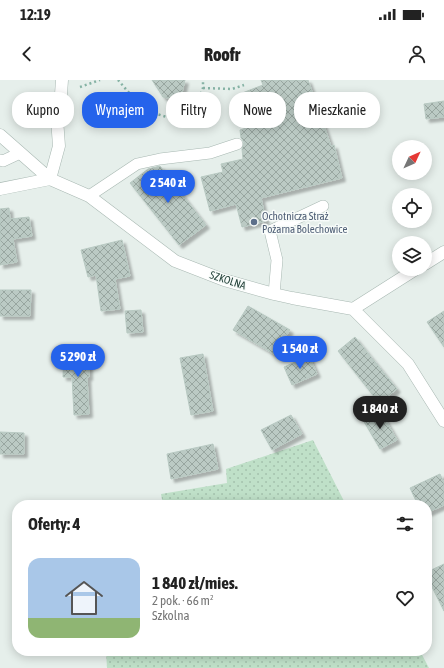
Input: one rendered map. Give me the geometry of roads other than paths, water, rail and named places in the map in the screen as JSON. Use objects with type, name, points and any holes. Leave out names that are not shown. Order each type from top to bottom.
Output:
[{"type":"street","points":[[0,189],[50,179],[59,146],[56,105],[61,94],[62,80]]},
{"type":"street","name":"SZKOLNA","points":[[0,135],[50,179],[89,196],[175,261],[224,280],[274,294],[353,309]]},
{"type":"street","points":[[432,260],[444,252]]},
{"type":"street","points":[[405,276],[353,309],[408,364],[444,421]]},
{"type":"lane","points":[[89,196],[137,164],[160,158],[210,152],[238,144]]},
{"type":"lane","points":[[0,160],[3,161],[20,153]]},
{"type":"lane","points":[[274,294],[277,260],[270,231],[323,206]]},
{"type":"place","name":"Ochotnicza Straż Pożarna Bolechowice","points":[[254,222]]}]
